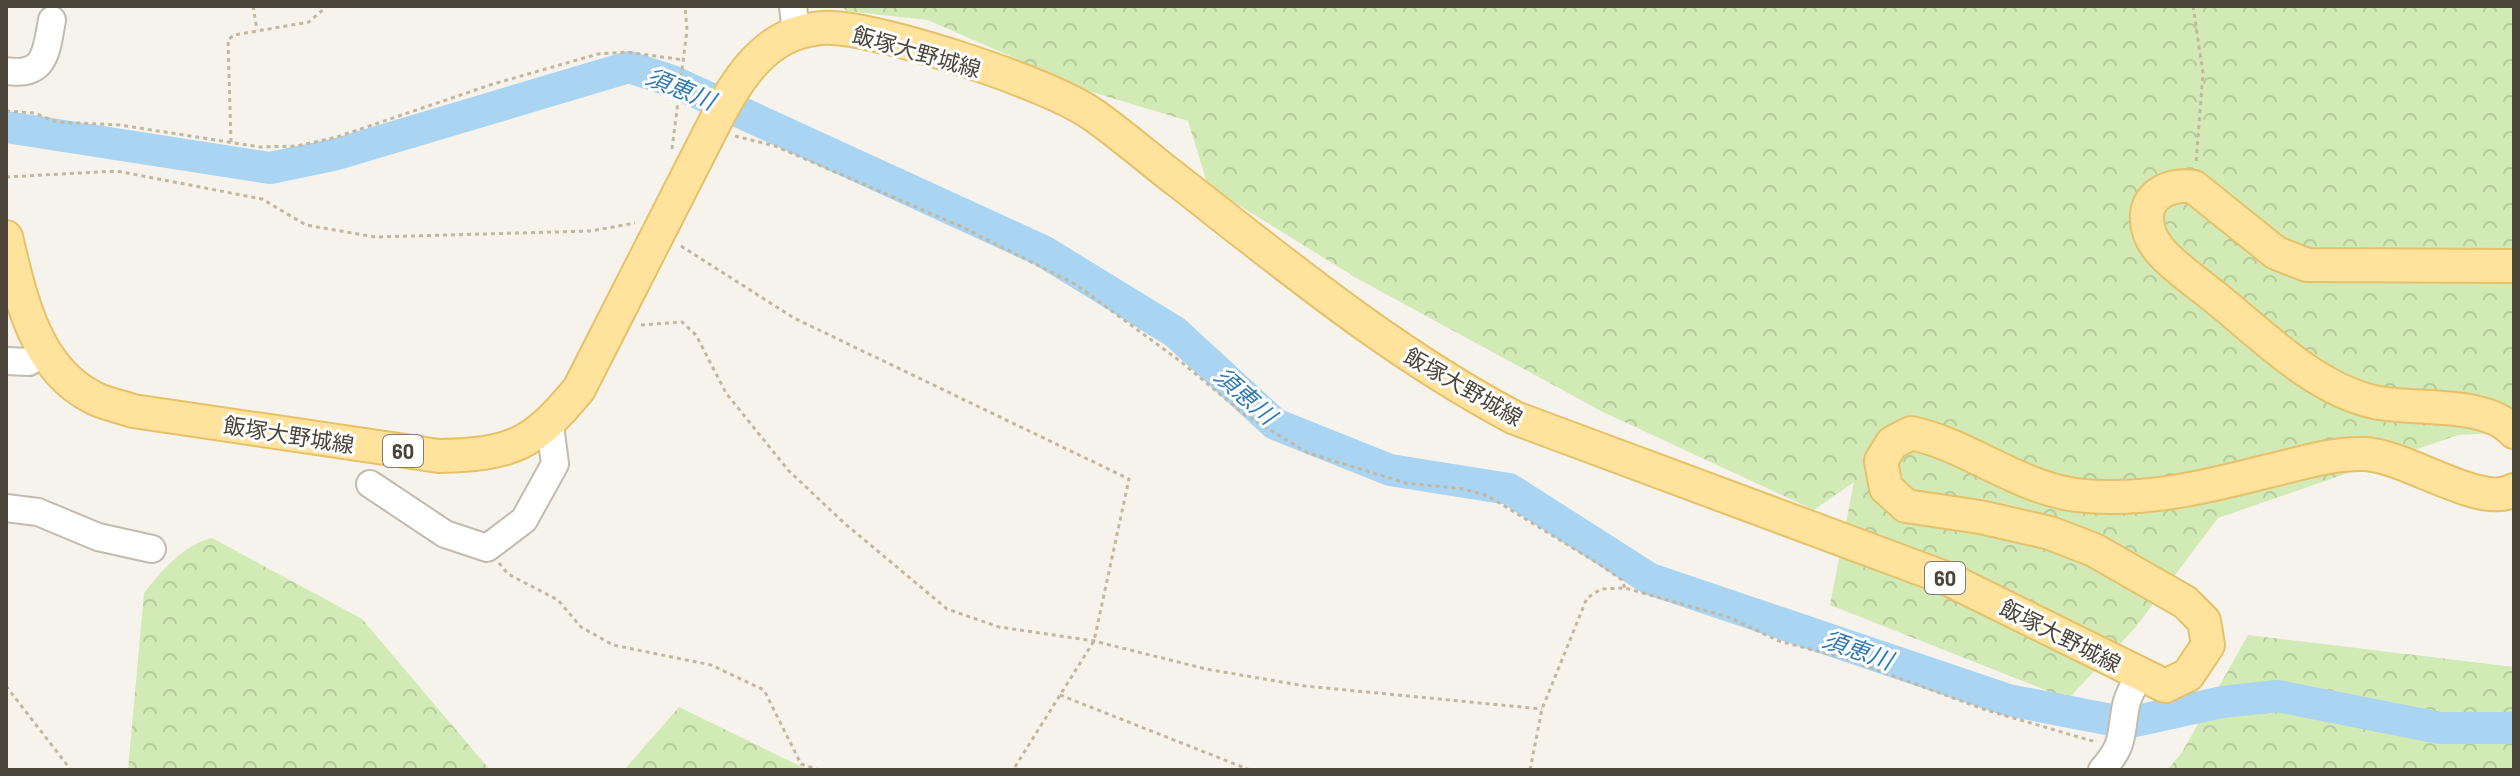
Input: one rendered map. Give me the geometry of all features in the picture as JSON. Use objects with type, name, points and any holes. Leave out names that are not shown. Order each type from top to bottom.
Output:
[{"type":"main road","name":"飯塚大野城線","points":[[6,237],[13,299],[43,350],[66,380],[93,398],[133,411],[439,456],[482,455],[520,445],[550,425],[579,389],[719,113],[757,58],[794,20],[886,38],[1032,85],[1090,112],[1376,335],[1473,396],[1515,418],[1948,579],[2133,688],[2165,686],[2188,675],[2208,645],[2204,621],[2185,602],[2094,550],[2050,533],[1980,517],[1906,506],[1886,488],[1881,461],[1892,443],[1911,433],[1945,440],[1986,465],[2073,495],[2139,499],[2318,458],[2366,454],[2417,466],[2487,496],[2514,490]]},
{"type":"main road","points":[[2514,266],[2307,265],[2276,253],[2194,187],[2178,184],[2159,193],[2146,213],[2147,232],[2163,255],[2287,356],[2340,389],[2373,402],[2483,413],[2506,423],[2514,432]]},
{"type":"street","points":[[6,71],[27,72],[36,67],[45,57],[52,20]]},
{"type":"street","points":[[6,361],[29,362],[43,350]]},
{"type":"street","points":[[370,484],[445,534],[487,548],[524,520],[555,464],[550,425]]},
{"type":"street","points":[[6,508],[38,512],[98,537],[152,549]]},
{"type":"street","points":[[2115,753],[2133,688]]},
{"type":"path","points":[[253,6],[257,31]]},
{"type":"path","points":[[231,142],[226,46],[234,35],[309,22],[327,6]]},
{"type":"path","points":[[679,100],[687,30],[685,6]]},
{"type":"path","points":[[2193,6],[2203,73],[2194,187]]},
{"type":"path","points":[[6,111],[34,113],[57,122],[120,125],[260,147],[297,146],[337,137],[493,84],[598,54],[627,52],[684,60]]},
{"type":"path","points":[[719,113],[775,146],[960,226],[1075,284],[1180,361],[1244,414],[1308,453],[1406,483],[1464,489],[1488,496],[1599,564],[1622,580],[1625,588]]},
{"type":"path","points":[[6,177],[117,171],[262,199],[306,225],[375,237],[591,231],[634,222],[659,233],[732,276],[794,318],[1129,479],[1094,641],[1013,770]]},
{"type":"path","points":[[611,327],[682,322],[696,335],[726,393],[788,470],[843,522],[947,609],[999,627],[1094,641],[1206,669],[1305,686],[1542,709]]},
{"type":"path","points":[[487,548],[508,574],[558,600],[581,627],[613,645],[711,665],[764,690],[801,764],[819,770]]},
{"type":"path","points":[[1530,770],[1542,709],[1587,598],[1601,589],[1625,588],[1728,617],[1779,641],[1847,659],[1986,710],[2104,745],[2115,753]]},
{"type":"path","points":[[6,686],[71,770]]},
{"type":"path","points":[[1060,695],[1250,770]]},
{"type":"green space","points":[[842,6],[2514,6],[2514,432],[2458,435],[2218,518],[2135,628],[2068,699],[1830,605],[1854,482],[1814,510],[1603,412],[1358,279],[1208,186],[1188,121],[1092,92],[928,20],[846,11]]},
{"type":"green space","points":[[212,538],[362,619],[490,770],[128,770],[144,593],[182,553]]},
{"type":"green space","points":[[2248,635],[2514,667],[2514,770],[2167,770],[2181,754]]},
{"type":"green space","points":[[679,707],[808,770],[624,770]]},
{"type":"waterway","name":"須恵川","points":[[6,127],[270,168],[337,154],[629,67],[672,81],[1043,251],[1175,332],[1275,424],[1390,470],[1509,489],[1650,579],[2008,700],[2127,723],[2222,702],[2277,696],[2440,728],[2514,728]]}]
